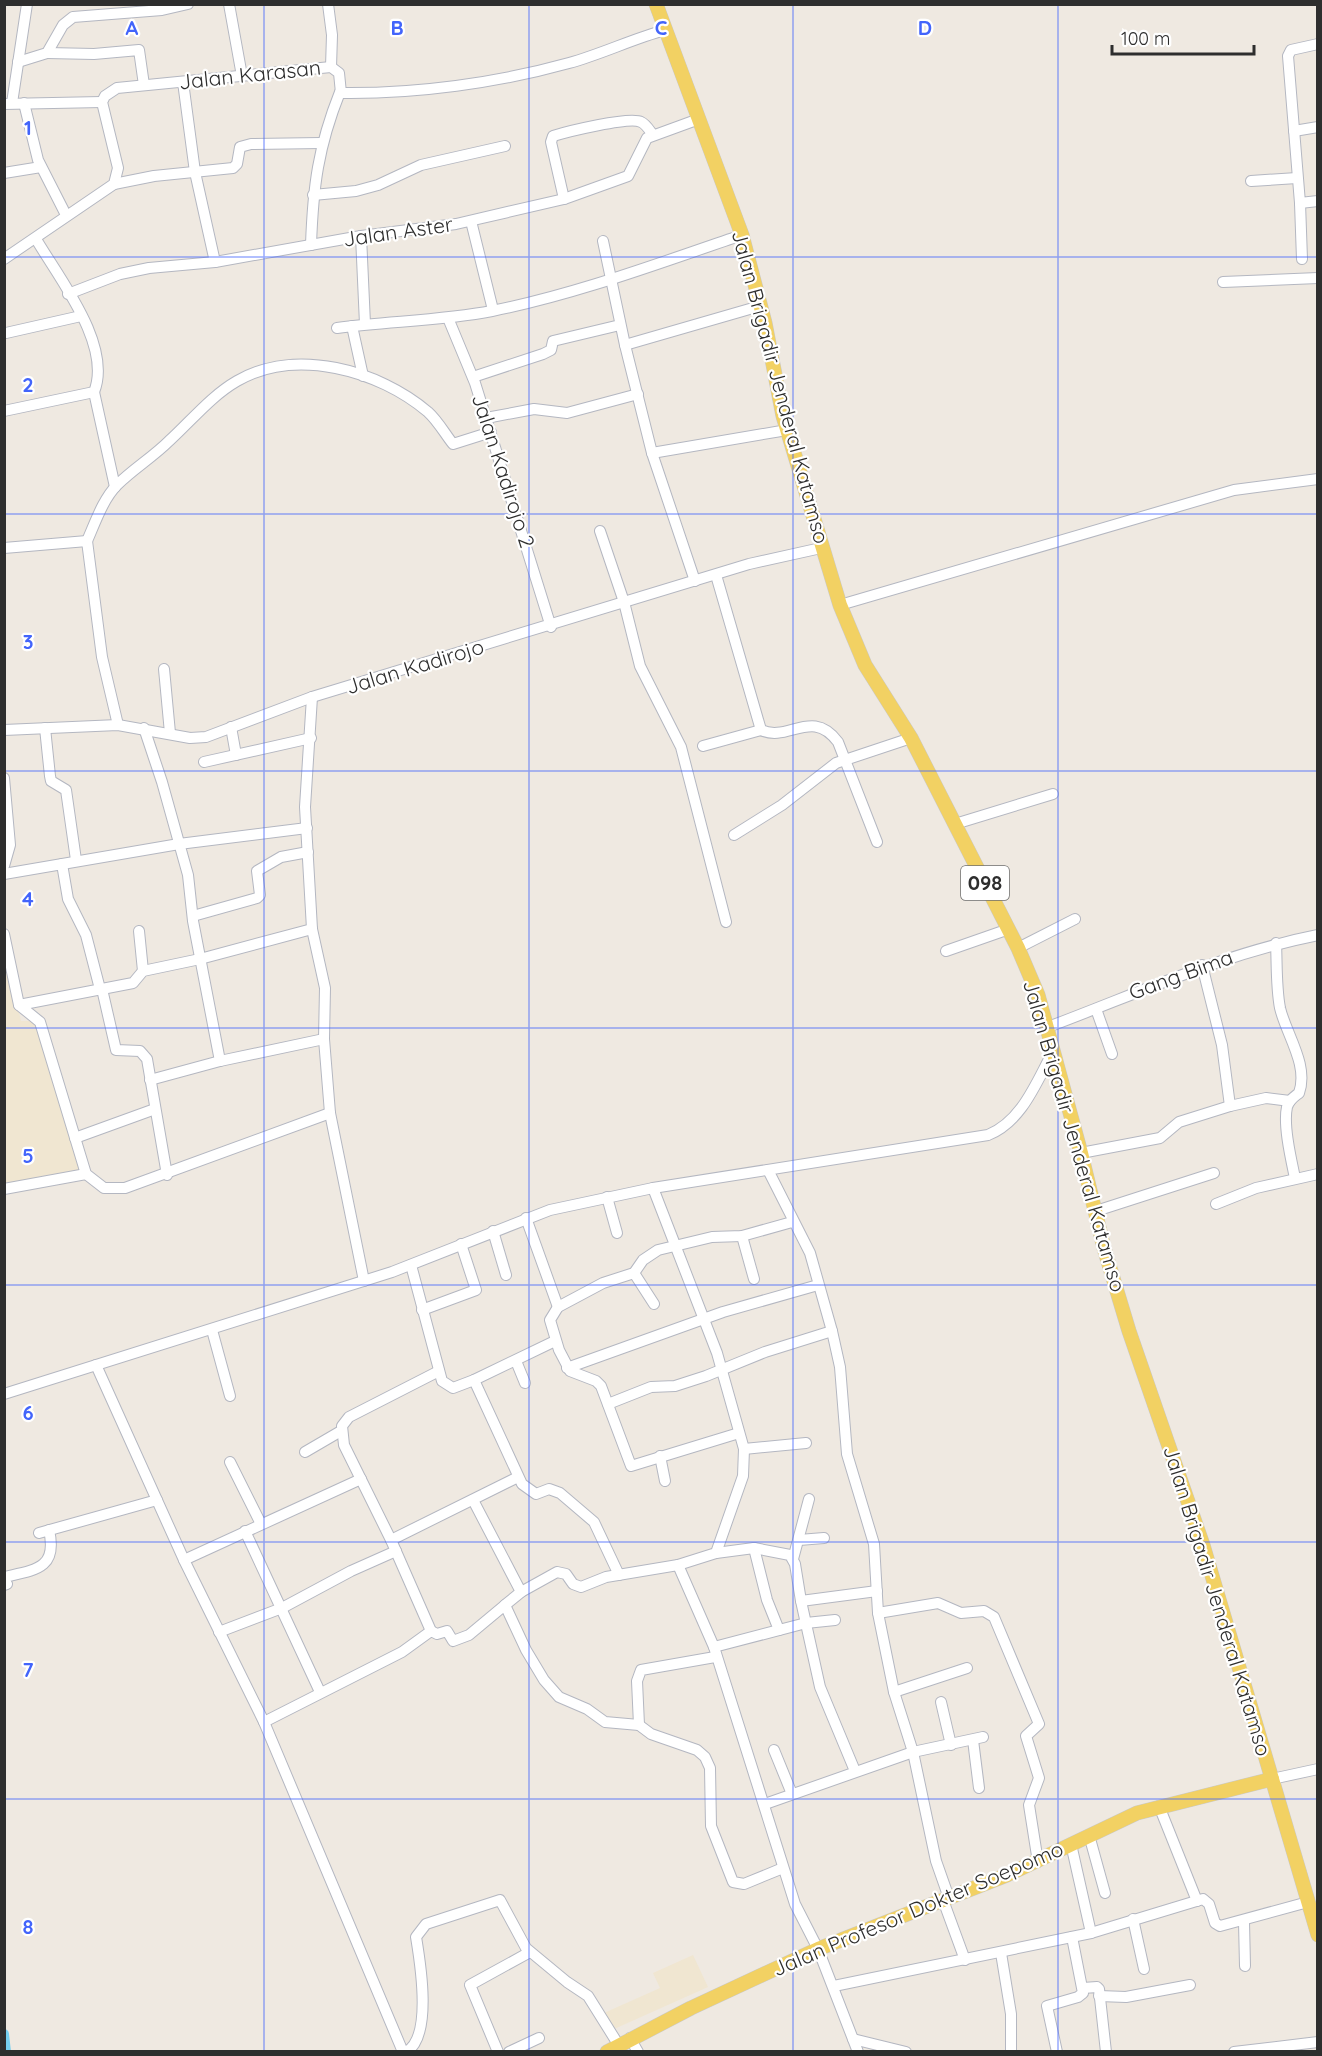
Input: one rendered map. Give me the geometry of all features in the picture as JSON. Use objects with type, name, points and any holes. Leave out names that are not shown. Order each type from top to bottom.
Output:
[{"type":"main road","name":"Jalan Brigadir Jenderal Katamso","points":[[656,4],[742,235],[787,430],[840,605],[865,665],[910,738],[1009,929],[1048,1027],[1113,1278],[1203,1545],[1272,1779]]},
{"type":"main road","name":"Jalan Profesor Dokter Soepomo","points":[[618,2045],[818,1949],[1038,1862],[1089,1835],[1159,1806],[1272,1779]]},
{"type":"main road","name":"098","points":[[1272,1779],[1317,1935]]},
{"type":"street","points":[[27,4],[14,103],[41,167],[66,215]]},
{"type":"street","points":[[47,53],[63,25],[74,17],[162,10],[188,4]]},
{"type":"street","points":[[229,4],[242,76]]},
{"type":"street","points":[[328,4],[332,35],[331,67]]},
{"type":"street","name":"Jalan Karasan","points":[[102,102],[105,96],[117,88],[331,67],[339,73],[340,92],[366,93],[420,89],[566,64],[631,39],[665,30]]},
{"type":"street","points":[[1302,260],[1300,203],[1288,56],[1291,50],[1317,44]]},
{"type":"street","points":[[18,62],[47,53],[94,54],[139,50],[144,85]]},
{"type":"street","points":[[183,82],[195,172],[215,262]]},
{"type":"street","points":[[310,245],[313,195],[321,143],[340,92]]},
{"type":"street","points":[[14,103],[102,102],[118,168],[114,184]]},
{"type":"street","points":[[564,199],[551,142],[553,136],[587,127],[636,121],[644,124],[653,135],[699,119]]},
{"type":"street","points":[[1294,131],[1317,127]]},
{"type":"street","name":"Jalan Aster","points":[[68,294],[120,274],[149,268],[215,262],[361,236],[471,221],[564,199],[628,176],[640,147],[646,138],[653,135]]},
{"type":"street","points":[[4,259],[114,184],[236,166],[242,146],[321,143]]},
{"type":"street","points":[[313,195],[356,191],[378,185],[421,165],[505,146]]},
{"type":"street","points":[[4,173],[41,167]]},
{"type":"street","points":[[1251,181],[1297,178]]},
{"type":"street","points":[[1300,203],[1317,201]]},
{"type":"street","points":[[471,221],[493,310]]},
{"type":"street","points":[[337,328],[448,318],[493,310],[610,279],[742,235]]},
{"type":"street","points":[[361,236],[365,324]]},
{"type":"street","points":[[36,239],[94,341],[98,376],[94,392],[115,487]]},
{"type":"street","points":[[603,241],[620,326],[652,453],[694,581]]},
{"type":"street","points":[[1222,282],[1317,278]]},
{"type":"street","points":[[625,345],[760,306]]},
{"type":"street","points":[[6,333],[81,316]]},
{"type":"street","name":"Jalan Kadirojo 2","points":[[448,318],[473,377],[551,627]]},
{"type":"street","points":[[351,326],[363,376]]},
{"type":"street","points":[[473,377],[543,354],[551,350],[553,341],[620,326]]},
{"type":"street","points":[[118,725],[102,657],[87,541],[115,487],[167,443],[220,392],[253,373],[293,365],[321,367],[363,376],[400,392],[419,406],[453,443],[490,432]]},
{"type":"street","points":[[4,411],[94,392]]},
{"type":"street","points":[[486,418],[534,410],[567,412],[638,394]]},
{"type":"street","points":[[652,453],[787,430]]},
{"type":"street","points":[[840,605],[1234,490],[1317,479]]},
{"type":"street","points":[[600,531],[624,602],[640,666],[681,747],[726,922]]},
{"type":"street","points":[[5,547],[87,541]]},
{"type":"street","name":"Jalan Kadirojo","points":[[4,730],[118,725],[198,738],[312,697],[551,627],[694,581],[821,548]]},
{"type":"street","points":[[716,575],[761,730]]},
{"type":"street","points":[[164,669],[170,733]]},
{"type":"street","points":[[312,697],[311,738],[305,798],[312,929],[319,950],[325,988],[324,1039],[330,1113],[364,1281]]},
{"type":"street","points":[[703,746],[761,730],[770,732],[819,726],[832,735],[844,758],[877,842]]},
{"type":"street","points":[[231,727],[236,755]]},
{"type":"street","points":[[45,728],[51,781],[66,790],[76,860]]},
{"type":"street","points":[[144,728],[188,875],[200,959],[220,1061]]},
{"type":"street","points":[[204,762],[311,738]]},
{"type":"street","points":[[734,835],[782,805],[844,758],[910,738]]},
{"type":"street","points":[[4,778],[10,845],[4,866]]},
{"type":"street","points":[[955,824],[1053,794]]},
{"type":"street","points":[[4,874],[179,844],[307,828]]},
{"type":"street","points":[[193,916],[256,898],[260,895],[256,876],[260,868],[286,855],[308,852]]},
{"type":"street","points":[[62,864],[70,905],[86,935],[116,1048],[121,1052],[136,1050],[143,1052],[147,1059],[167,1175]]},
{"type":"street","points":[[1018,948],[1075,920]]},
{"type":"street","points":[[19,1005],[133,983],[143,971],[200,959],[312,929]]},
{"type":"street","points":[[946,951],[1009,929]]},
{"type":"street","points":[[139,931],[143,971]]},
{"type":"street","points":[[4,934],[19,1005],[40,1022],[86,1174],[99,1186],[116,1189],[167,1175],[330,1113]]},
{"type":"street","name":"Gang Bima","points":[[1048,1027],[1203,965],[1276,943],[1317,935]]},
{"type":"street","points":[[1276,943],[1279,1002],[1297,1052],[1301,1082],[1299,1093],[1290,1101],[1287,1108],[1295,1178]]},
{"type":"street","points":[[1203,965],[1222,1045],[1230,1106]]},
{"type":"street","points":[[1096,1009],[1112,1054]]},
{"type":"street","points":[[150,1080],[220,1061],[324,1039]]},
{"type":"street","points":[[4,1394],[364,1281],[411,1265],[526,1218],[607,1197],[653,1188],[977,1137],[996,1131],[1016,1115],[1054,1050]]},
{"type":"street","points":[[1082,1153],[1160,1138],[1179,1122],[1230,1106],[1266,1098],[1290,1101]]},
{"type":"street","points":[[75,1138],[155,1109]]},
{"type":"street","points":[[768,1170],[792,1222],[810,1253],[832,1331],[840,1367],[843,1434],[847,1455],[872,1534],[878,1613],[894,1692],[913,1752],[936,1861],[965,1960]]},
{"type":"street","points":[[1096,1211],[1214,1173]]},
{"type":"street","points":[[4,1189],[86,1174]]},
{"type":"street","points":[[1216,1204],[1256,1188],[1317,1174]]},
{"type":"street","points":[[653,1188],[722,1370],[744,1449],[743,1476],[717,1553]]},
{"type":"street","points":[[607,1197],[617,1233]]},
{"type":"street","points":[[526,1218],[558,1307]]},
{"type":"street","points":[[739,1433],[630,1465],[599,1383],[575,1375],[567,1368],[549,1320],[558,1307],[603,1283],[634,1273],[648,1256],[674,1245],[712,1237],[742,1236],[792,1222]]},
{"type":"street","points":[[493,1231],[506,1275]]},
{"type":"street","points":[[742,1236],[754,1278]]},
{"type":"street","points":[[422,1310],[476,1290],[461,1244]]},
{"type":"street","points":[[411,1265],[439,1371],[444,1383],[453,1388],[516,1361],[555,1341]]},
{"type":"street","points":[[634,1273],[654,1304]]},
{"type":"street","points":[[567,1368],[703,1320],[818,1285]]},
{"type":"street","points":[[212,1330],[230,1396]]},
{"type":"street","points":[[608,1404],[651,1387],[675,1386],[765,1352],[832,1331]]},
{"type":"street","points":[[516,1361],[525,1383]]},
{"type":"street","points":[[96,1365],[184,1560],[264,1722],[404,2052],[411,2049],[421,2021],[423,1985],[416,1937],[422,1927],[500,1900],[530,1952],[588,1996],[618,2045],[639,2052]]},
{"type":"street","points":[[439,1371],[349,1417],[341,1431],[347,1451],[391,1540],[431,1632],[437,1634],[447,1631],[453,1641],[459,1640],[479,1628],[521,1592],[557,1572],[566,1574],[573,1584],[581,1587],[619,1575],[678,1565],[717,1553],[754,1548],[788,1554],[793,1559]]},
{"type":"street","points":[[474,1380],[518,1477],[533,1494],[549,1490],[560,1493],[594,1522],[619,1575]]},
{"type":"street","points":[[305,1452],[341,1431]]},
{"type":"street","points":[[744,1449],[806,1443]]},
{"type":"street","points":[[660,1456],[665,1481]]},
{"type":"street","points":[[230,1462],[261,1524]]},
{"type":"street","points":[[391,1540],[518,1477]]},
{"type":"street","points":[[184,1560],[361,1479]]},
{"type":"street","points":[[809,1499],[793,1559],[820,1688],[855,1771]]},
{"type":"street","points":[[5,1582],[45,1564],[51,1549],[44,1531],[158,1500]]},
{"type":"street","points":[[473,1500],[521,1592]]},
{"type":"street","points":[[244,1531],[320,1692]]},
{"type":"street","points":[[799,1540],[824,1538]]},
{"type":"street","points":[[754,1548],[767,1600],[779,1630]]},
{"type":"street","points":[[219,1632],[282,1608],[356,1568],[396,1551]]},
{"type":"street","points":[[678,1565],[715,1652],[795,1904],[834,1986],[858,2052]]},
{"type":"street","points":[[801,1601],[877,1591]]},
{"type":"street","points":[[878,1613],[938,1603],[961,1613],[989,1613],[1002,1630],[1039,1724],[1026,1736],[1039,1778],[1029,1806],[1038,1862]]},
{"type":"street","points":[[505,1605],[526,1650],[544,1680],[559,1697],[587,1708],[605,1722],[639,1725],[651,1734],[697,1750],[707,1760],[710,1773],[711,1826],[733,1882],[744,1884],[783,1868]]},
{"type":"street","points":[[639,1725],[637,1686],[641,1670],[715,1652],[806,1623],[835,1620]]},
{"type":"street","points":[[264,1722],[402,1652],[431,1632]]},
{"type":"street","points":[[894,1692],[967,1668]]},
{"type":"street","points":[[941,1702],[951,1745]]},
{"type":"street","points":[[765,1804],[913,1752],[978,1738],[979,1788]]},
{"type":"street","points":[[774,1750],[792,1794]]},
{"type":"street","points":[[1272,1779],[1317,1769]]},
{"type":"street","points":[[1159,1806],[1197,1901]]},
{"type":"street","points":[[1089,1835],[1105,1893]]},
{"type":"street","points":[[1071,1844],[1091,1932]]},
{"type":"street","points":[[834,1986],[1072,1937],[1197,1901],[1204,1900],[1208,1903],[1217,1925],[1244,1922],[1308,1902]]},
{"type":"street","points":[[1134,1919],[1144,1968]]},
{"type":"street","points":[[1244,1922],[1245,1966]]},
{"type":"street","points":[[1057,2052],[1047,2006],[1082,1996],[1083,1988],[1072,1937]]},
{"type":"street","points":[[498,2052],[470,1985],[530,1952]]},
{"type":"street","points":[[1001,1953],[1011,2014],[1011,2052]]},
{"type":"street","points":[[1099,1996],[1126,1997],[1190,1985]]},
{"type":"street","points":[[1083,1988],[1097,1987],[1106,2052]]},
{"type":"street","points":[[509,2052],[539,2038]]},
{"type":"street","points":[[853,2038],[906,2052]]},
{"type":"street","points":[[1234,2052],[1275,2049],[1317,2042]]},
{"type":"shaded area","points":[[4,946],[21,1021],[35,1021],[82,1172],[4,1185]]},
{"type":"shaded area","points":[[693,1955],[708,1987],[612,2030],[604,2013],[660,1988],[653,1973]]},
{"type":"waterway","points":[[4,2034],[6,2052]]}]
